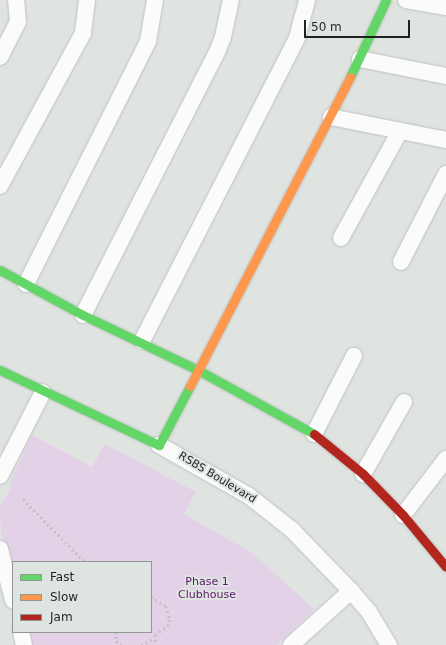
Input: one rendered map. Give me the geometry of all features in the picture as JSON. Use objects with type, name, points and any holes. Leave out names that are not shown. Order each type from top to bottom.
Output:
[{"type":"street","points":[[0,57],[18,22],[16,0]]},
{"type":"street","points":[[0,186],[83,33],[87,0]]},
{"type":"street","points":[[26,284],[148,41],[155,0]]},
{"type":"street","points":[[83,315],[217,52],[223,37],[231,0]]},
{"type":"street","points":[[142,341],[297,38],[307,0]]},
{"type":"street","points":[[159,445],[331,117],[360,59],[386,0]]},
{"type":"street","points":[[406,0],[446,6]]},
{"type":"street","points":[[360,59],[446,76]]},
{"type":"street","points":[[331,117],[446,140]]},
{"type":"street","points":[[341,238],[400,131]]},
{"type":"street","points":[[401,262],[446,174]]},
{"type":"street","points":[[0,270],[83,315],[142,341],[198,370],[314,434],[363,474],[403,515],[445,562]]},
{"type":"street","points":[[314,434],[354,356]]},
{"type":"street","name":"RSBS Boulevard","points":[[0,370],[43,392],[159,445],[249,496],[292,530],[351,591],[369,612],[389,645]]},
{"type":"street","points":[[1,471],[43,392]]},
{"type":"street","points":[[363,474],[404,402]]},
{"type":"street","points":[[403,515],[446,459]]},
{"type":"street","points":[[0,549],[12,596]]},
{"type":"street","points":[[291,645],[351,591]]},
{"type":"street","points":[[21,633],[24,645]]},
{"type":"path","points":[[23,499],[84,561]]},
{"type":"path","points":[[141,645],[154,639],[155,635],[169,625],[170,620],[166,606],[152,598]]},
{"type":"path","points":[[116,633],[116,641],[122,645]]},
{"type":"path","points":[[154,639],[156,645]]},
{"type":"green space","name":"Phase 1 Clubhouse","points":[[32,435],[92,467],[105,444],[196,492],[184,514],[251,552],[314,609],[277,645],[28,645],[24,633],[152,633],[152,561],[12,561],[12,581],[1,532],[0,506],[10,490],[11,481]]},
{"type":"traffic: fast","points":[[350,77],[386,0]]},
{"type":"traffic: fast","points":[[0,270],[83,315],[198,370],[314,434]]},
{"type":"traffic: fast","points":[[0,370],[159,445],[190,386]]},
{"type":"traffic: slow","points":[[190,386],[350,77]]},
{"type":"traffic: jam","points":[[314,434],[363,474],[403,515],[446,567]]}]
